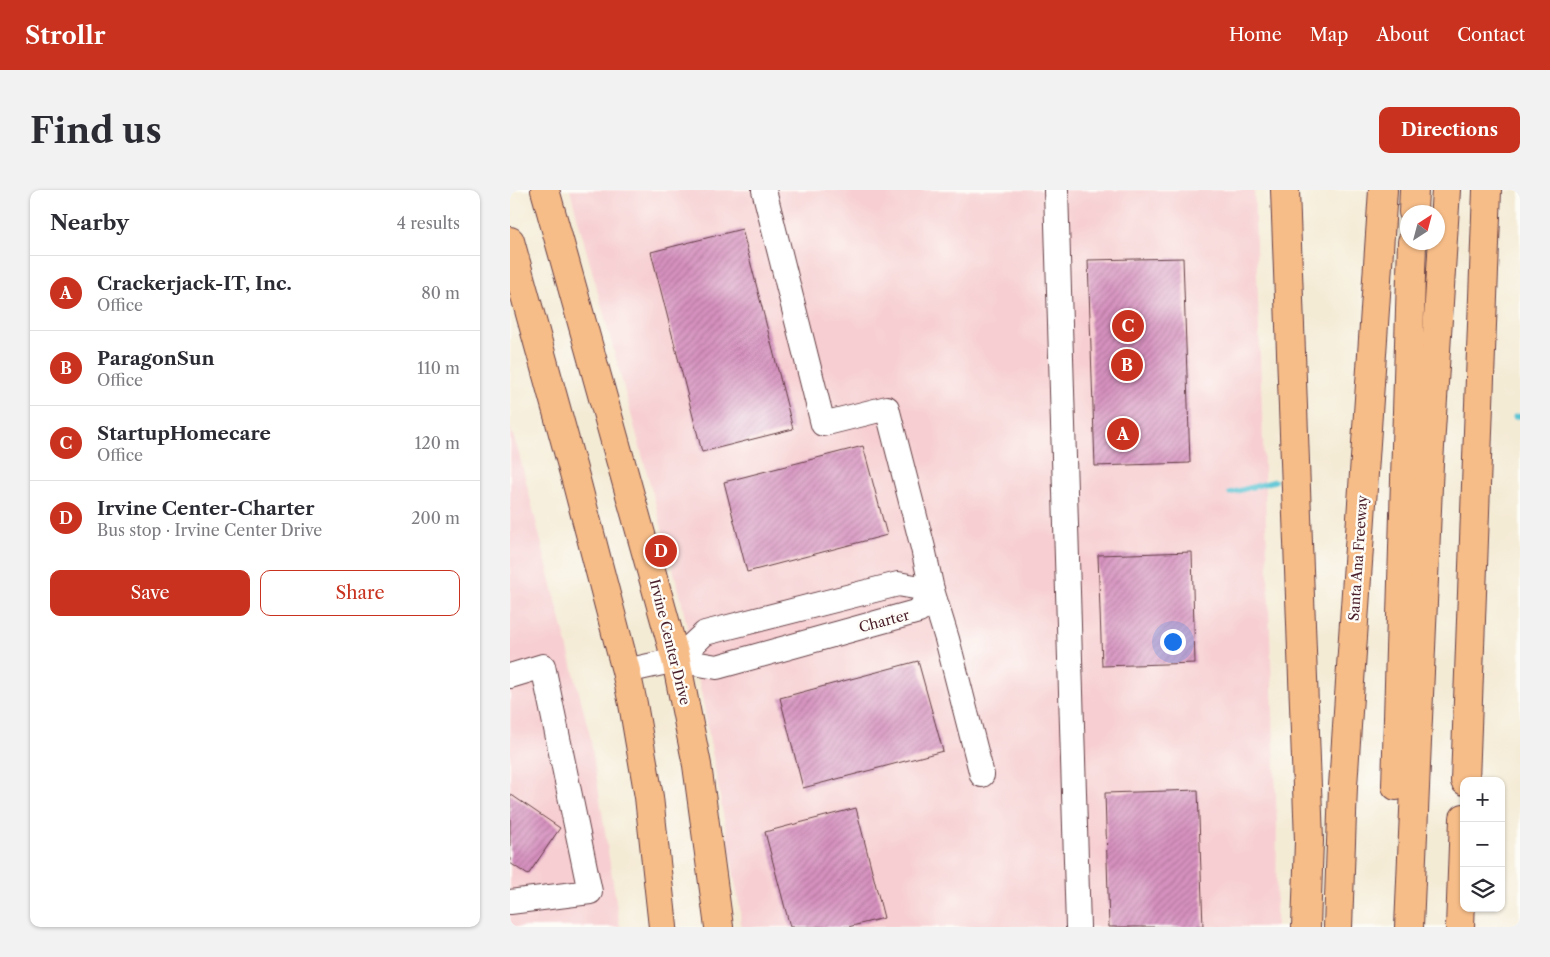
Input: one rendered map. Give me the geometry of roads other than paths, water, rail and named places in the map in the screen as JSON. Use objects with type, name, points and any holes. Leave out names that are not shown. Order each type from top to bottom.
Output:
[{"type":"main road","name":"Irvine Center Drive","points":[[545,190],[676,660],[697,765],[719,927]]},
{"type":"main road","points":[[1285,190],[1309,840],[1306,927]]},
{"type":"main road","name":"Santa Ana Freeway","points":[[1338,927],[1343,786],[1383,190]]},
{"type":"main road","points":[[1413,205],[1414,190]]},
{"type":"main road","points":[[1409,927],[1428,462],[1446,190]]},
{"type":"main road","points":[[1465,777],[1487,190]]},
{"type":"main road","points":[[510,241],[626,671],[649,797],[663,927]]},
{"type":"main road","points":[[1393,927],[1412,250]]},
{"type":"main road","points":[[1460,927],[1464,822]]},
{"type":"street","points":[[764,190],[822,424],[887,408],[932,590],[947,639],[982,775]]},
{"type":"street","points":[[1056,190],[1078,927]]},
{"type":"street","name":"Charter","points":[[626,671],[676,660],[717,667],[919,611],[932,590],[898,584],[705,633],[676,660]]},
{"type":"street","points":[[510,676],[543,666],[590,892],[510,902]]},
{"type":"waterway","points":[[1515,417],[1520,416]]},
{"type":"waterway","points":[[1230,493],[1275,481]]},
{"type":"place","name":"StartupHomecare","points":[[1128,326]]},
{"type":"place","name":"ParagonSun","points":[[1127,365]]},
{"type":"place","name":"Crackerjack-IT, Inc.","points":[[1123,434]]},
{"type":"place","name":"Irvine Center-Charter","points":[[661,551]]}]
